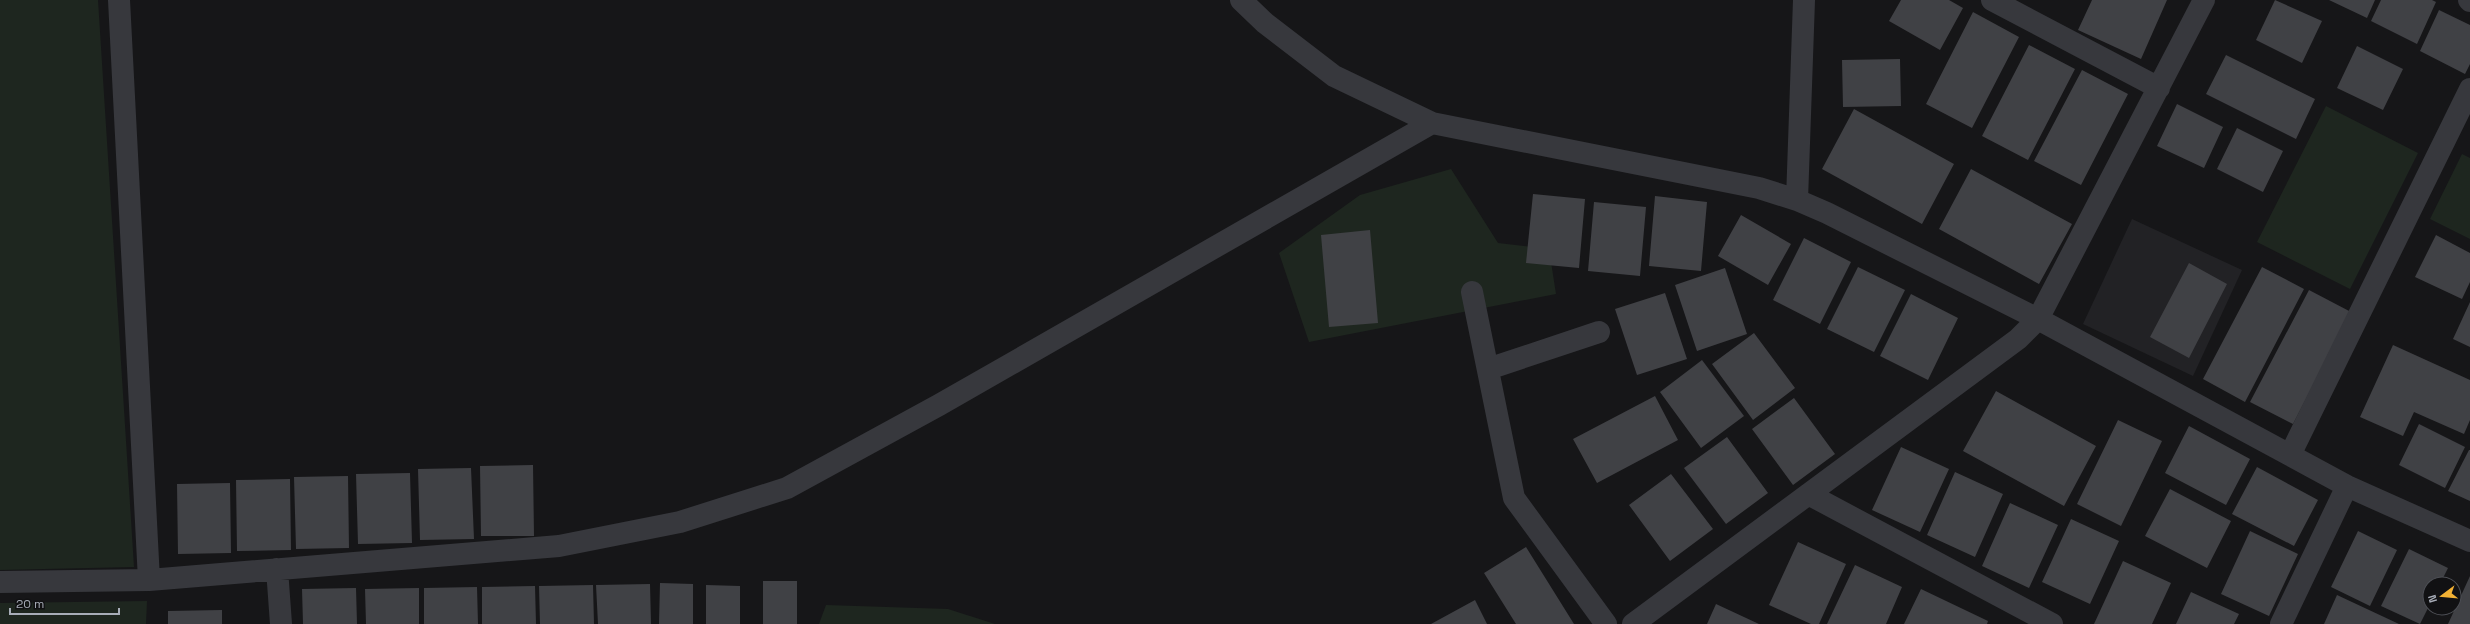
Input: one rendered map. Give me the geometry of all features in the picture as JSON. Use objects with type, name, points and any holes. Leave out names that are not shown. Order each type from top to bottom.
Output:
[{"type":"street","points":[[120,0],[148,580]]},
{"type":"street","points":[[1241,0],[1265,23],[1334,76],[1432,122],[1759,188],[1797,200],[1827,213],[2038,319],[2347,486],[2470,541]]},
{"type":"street","points":[[1797,200],[1804,0]]},
{"type":"street","points":[[1992,0],[2159,88]]},
{"type":"street","points":[[1633,624],[1810,495],[2018,339],[2038,319],[2204,0]]},
{"type":"street","points":[[2290,455],[2470,89]]},
{"type":"street","points":[[0,582],[148,580],[559,546],[680,522],[787,488],[939,405],[1432,122]]},
{"type":"street","points":[[1472,292],[1514,498],[1606,624]]},
{"type":"street","points":[[1488,369],[1600,332]]},
{"type":"street","points":[[2281,624],[2347,486]]},
{"type":"street","points":[[1810,495],[2052,624]]},
{"type":"street","points":[[277,569],[281,624]]},
{"type":"shaded area","points":[[0,0],[98,0],[134,567],[0,570]]},
{"type":"shaded area","points":[[2326,106],[2418,153],[2350,289],[2257,242]]},
{"type":"shaded area","points":[[2462,154],[2470,158],[2470,239],[2430,219]]},
{"type":"shaded area","points":[[1451,169],[1498,243],[1549,249],[1556,294],[1309,342],[1279,253],[1360,195]]},
{"type":"shaded area","points":[[2132,219],[2242,270],[2193,376],[2083,324]]},
{"type":"shaded area","points":[[147,601],[146,624],[0,624],[0,603]]},
{"type":"shaded area","points":[[826,605],[948,609],[995,624],[819,624]]},
{"type":"building","points":[[1901,0],[1949,0],[1963,8],[1940,50],[1889,21]]},
{"type":"building","points":[[2092,0],[2167,0],[2141,59],[2078,30]]},
{"type":"building","points":[[2275,0],[2322,21],[2302,63],[2256,40]]},
{"type":"building","points":[[2329,0],[2375,0],[2367,18]]},
{"type":"building","points":[[2381,0],[2432,0],[2436,2],[2417,44],[2371,21]]},
{"type":"building","points":[[2439,10],[2470,25],[2470,64],[2465,74],[2420,51]]},
{"type":"building","points":[[1973,12],[2019,37],[1972,128],[1926,104]]},
{"type":"building","points":[[2029,45],[2075,69],[2028,160],[1982,136]]},
{"type":"building","points":[[2357,46],[2403,69],[2383,110],[2337,88]]},
{"type":"building","points":[[2226,55],[2315,99],[2296,139],[2206,94]]},
{"type":"building","points":[[1900,59],[1901,106],[1843,107],[1842,60]]},
{"type":"building","points":[[2082,70],[2128,94],[2081,185],[2034,161]]},
{"type":"building","points":[[2177,104],[2223,127],[2204,168],[2157,146]]},
{"type":"building","points":[[1854,109],[1954,164],[1922,224],[1822,169]]},
{"type":"building","points":[[2237,128],[2283,151],[2263,192],[2217,169]]},
{"type":"building","points":[[1971,169],[2072,224],[2039,284],[1939,229]]},
{"type":"building","points":[[1533,194],[1585,199],[1579,268],[1526,263]]},
{"type":"building","points":[[1655,196],[1707,202],[1701,271],[1649,266]]},
{"type":"building","points":[[1594,202],[1646,207],[1640,276],[1588,271]]},
{"type":"building","points":[[1741,215],[1791,244],[1768,285],[1718,256]]},
{"type":"building","points":[[1370,230],[1378,323],[1329,327],[1321,235]]},
{"type":"building","points":[[2436,235],[2470,253],[2470,282],[2462,299],[2415,277]]},
{"type":"building","points":[[1804,238],[1851,262],[1820,324],[1773,300]]},
{"type":"building","points":[[2189,263],[2227,284],[2189,358],[2150,337]]},
{"type":"building","points":[[1858,267],[1905,290],[1874,352],[1827,329]]},
{"type":"building","points":[[2262,267],[2304,289],[2245,402],[2203,379]]},
{"type":"building","points":[[1725,268],[1747,334],[1697,351],[1675,285]]},
{"type":"building","points":[[2309,290],[2351,312],[2293,424],[2250,402]]},
{"type":"building","points":[[1665,293],[1687,359],[1637,375],[1615,309]]},
{"type":"building","points":[[1911,294],[1958,318],[1928,380],[1880,356]]},
{"type":"building","points":[[2470,302],[2470,347],[2453,339]]},
{"type":"building","points":[[1754,333],[1795,388],[1753,420],[1712,364]]},
{"type":"building","points":[[2393,345],[2470,380],[2470,420],[2464,434],[2414,412],[2403,436],[2360,417]]},
{"type":"building","points":[[1702,360],[1744,416],[1701,448],[1660,392]]},
{"type":"building","points":[[1996,391],[2096,446],[2064,506],[1963,451]]},
{"type":"building","points":[[1655,396],[1678,440],[1597,483],[1573,439]]},
{"type":"building","points":[[1794,398],[1835,454],[1793,485],[1752,429]]},
{"type":"building","points":[[2118,420],[2162,441],[2121,526],[2077,504]]},
{"type":"building","points":[[2419,424],[2465,447],[2445,488],[2399,465]]},
{"type":"building","points":[[2189,426],[2250,459],[2226,505],[2165,473]]},
{"type":"building","points":[[1727,437],[1768,493],[1726,524],[1684,468]]},
{"type":"building","points":[[1901,447],[1949,469],[1920,532],[1872,510]]},
{"type":"building","points":[[2470,450],[2470,501],[2448,491]]},
{"type":"building","points":[[533,465],[534,536],[481,536],[480,466]]},
{"type":"building","points":[[2257,467],[2318,500],[2294,546],[2232,514]]},
{"type":"building","points":[[471,468],[474,539],[420,540],[418,469]]},
{"type":"building","points":[[1955,472],[2003,494],[1975,557],[1927,535]]},
{"type":"building","points":[[410,473],[412,543],[358,544],[356,474]]},
{"type":"building","points":[[1671,474],[1713,529],[1670,561],[1629,505]]},
{"type":"building","points":[[348,476],[349,548],[296,549],[294,477]]},
{"type":"building","points":[[290,479],[291,550],[237,551],[236,480]]},
{"type":"building","points":[[230,483],[231,553],[178,554],[177,484]]},
{"type":"building","points":[[2170,489],[2231,521],[2207,568],[2145,536]]},
{"type":"building","points":[[2010,503],[2058,525],[2029,588],[1982,566]]},
{"type":"building","points":[[2071,519],[2119,541],[2090,604],[2042,582]]},
{"type":"building","points":[[2250,531],[2298,554],[2269,616],[2221,594]]},
{"type":"building","points":[[2358,531],[2397,550],[2370,606],[2331,587]]},
{"type":"building","points":[[1798,542],[1846,564],[1819,624],[1811,624],[1769,605]]},
{"type":"building","points":[[1526,547],[1574,624],[1516,624],[1484,573]]},
{"type":"building","points":[[2409,549],[2448,568],[2444,576],[2422,576],[2422,616],[2424,616],[2420,624],[2381,606]]},
{"type":"building","points":[[2123,561],[2171,583],[2152,624],[2094,624]]},
{"type":"building","points":[[1855,565],[1902,587],[1886,624],[1827,624]]},
{"type":"building","points":[[2470,576],[2470,624],[2448,624],[2452,616],[2462,616],[2462,593]]},
{"type":"building","points":[[763,581],[797,581],[797,624],[763,624]]},
{"type":"building","points":[[660,583],[693,584],[693,624],[659,624]]},
{"type":"building","points":[[650,584],[651,624],[598,624],[596,585]]},
{"type":"building","points":[[593,585],[594,624],[540,624],[539,586]]},
{"type":"building","points":[[706,585],[740,586],[740,624],[706,624]]},
{"type":"building","points":[[535,586],[536,624],[482,624],[482,587]]},
{"type":"building","points":[[477,587],[478,624],[424,624],[424,588]]},
{"type":"building","points":[[356,588],[357,624],[303,624],[302,589]]},
{"type":"building","points":[[419,588],[419,624],[366,624],[365,589]]},
{"type":"building","points":[[1921,589],[1988,621],[1987,624],[1904,624]]},
{"type":"building","points":[[2191,592],[2239,614],[2234,624],[2176,624]]},
{"type":"building","points":[[2337,595],[2399,624],[2324,624]]},
{"type":"building","points":[[1475,600],[1487,624],[1431,624]]},
{"type":"building","points":[[1716,604],[1759,624],[1707,624]]},
{"type":"building","points":[[222,610],[222,624],[168,624],[168,611]]}]
